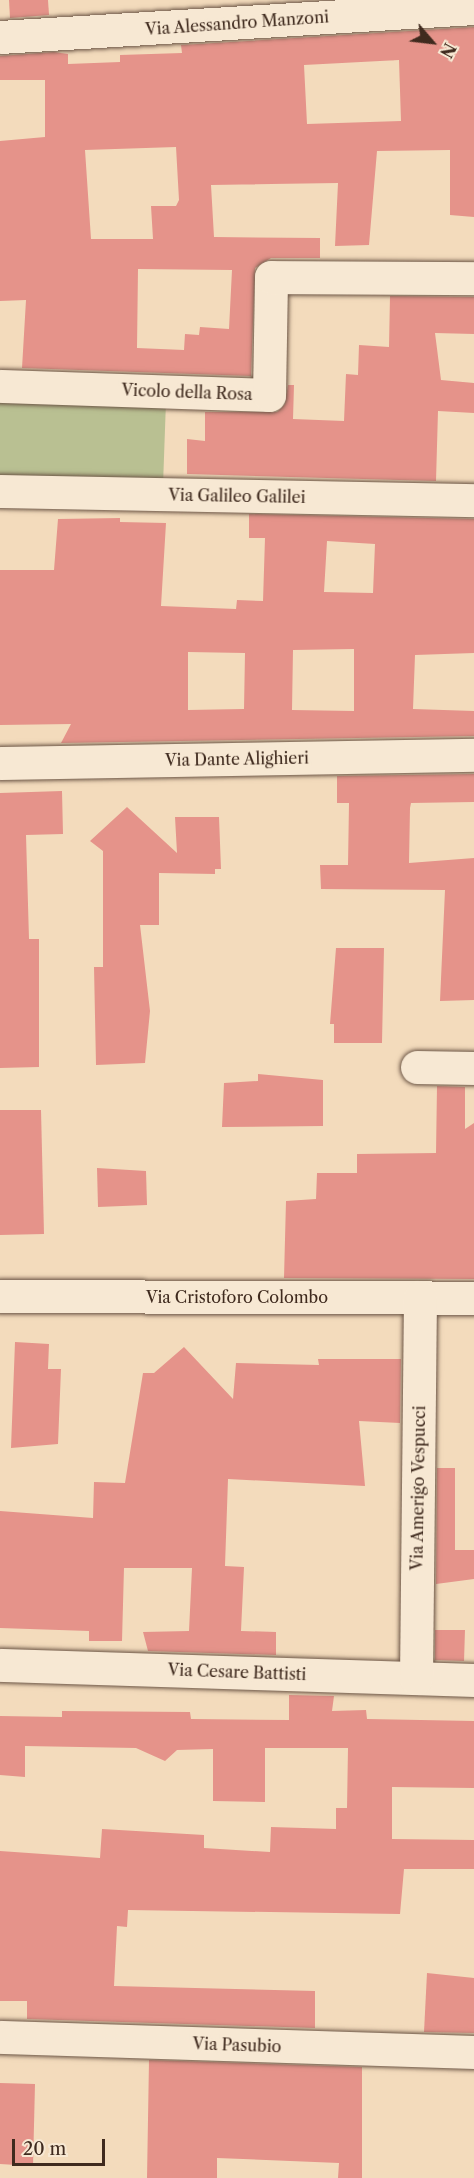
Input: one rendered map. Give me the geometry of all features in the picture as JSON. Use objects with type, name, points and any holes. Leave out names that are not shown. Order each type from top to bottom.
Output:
[{"type":"street","name":"Via Alessandro Manzoni","points":[[0,37],[474,8]]},
{"type":"street","name":"Vicolo della Rosa","points":[[0,386],[269,395],[272,277],[474,278]]},
{"type":"street","name":"Via Galileo Galilei","points":[[0,491],[474,500]]},
{"type":"street","name":"Via Dante Alighieri","points":[[0,763],[474,755]]},
{"type":"street","points":[[417,1068],[474,1068]]},
{"type":"street","name":"Via Cristoforo Colombo","points":[[0,1296],[474,1298]]},
{"type":"street","name":"Via Amerigo Vespucci","points":[[416,1678],[420,1298]]},
{"type":"street","name":"Via Cesare Battisti","points":[[0,1665],[474,1680]]},
{"type":"street","name":"Via Pasubio","points":[[0,2037],[474,2052]]},
{"type":"green space","points":[[0,394],[166,401],[163,485],[0,483]]},
{"type":"building","points":[[9,0],[48,0],[49,15],[10,18]]},
{"type":"building","points":[[474,27],[474,217],[450,215],[450,150],[377,151],[369,245],[335,246],[338,183],[211,185],[214,237],[320,238],[320,258],[271,258],[255,268],[251,376],[22,368],[26,300],[0,301],[0,141],[45,137],[45,80],[0,80],[0,56],[54,52],[68,54],[68,64],[120,62],[120,55],[182,53],[181,45]],"holes":[[[399,60],[401,121],[307,124],[304,65]],[[176,147],[179,200],[176,206],[151,206],[153,239],[91,239],[85,150]],[[138,269],[232,270],[229,329],[200,327],[199,335],[185,334],[184,350],[137,348]]]},
{"type":"building","points":[[390,296],[474,297],[474,334],[435,333],[441,380],[474,383],[474,413],[438,411],[436,481],[187,474],[187,439],[205,441],[205,412],[277,412],[285,404],[288,385],[294,385],[293,419],[344,421],[346,374],[358,375],[359,345],[389,347]]},
{"type":"building","points":[[249,514],[474,519],[474,653],[415,655],[413,709],[474,711],[474,736],[61,743],[71,724],[0,725],[0,570],[54,570],[58,519],[120,518],[120,522],[166,523],[161,606],[236,609],[237,600],[263,601],[265,538],[249,538]],"holes":[[[327,541],[375,544],[373,593],[324,592]],[[354,649],[354,711],[292,710],[293,650]],[[188,652],[245,653],[244,709],[188,710]]]},
{"type":"building","points":[[474,774],[474,802],[411,803],[410,808],[409,863],[474,858],[474,1000],[440,1001],[445,890],[321,889],[320,865],[348,865],[349,803],[337,803],[337,776]]},
{"type":"building","points":[[62,791],[63,834],[26,835],[29,939],[39,939],[39,1067],[0,1068],[0,793]]},
{"type":"building","points":[[127,807],[177,853],[175,817],[219,817],[221,869],[215,869],[215,874],[159,873],[159,925],[140,925],[150,1011],[145,1063],[96,1065],[94,967],[103,967],[103,851],[90,841]]},
{"type":"building","points":[[336,948],[384,948],[382,1043],[334,1043],[334,1024],[330,1024]]},
{"type":"building","points":[[258,1074],[323,1080],[323,1126],[222,1127],[224,1083],[258,1081]]},
{"type":"building","points":[[437,1086],[465,1087],[465,1129],[474,1123],[474,1279],[284,1278],[286,1201],[316,1199],[317,1173],[357,1173],[357,1154],[436,1153]]},
{"type":"building","points":[[0,1110],[41,1110],[44,1234],[0,1235]]},
{"type":"building","points":[[97,1168],[146,1171],[147,1205],[98,1207]]},
{"type":"building","points":[[15,1342],[49,1344],[48,1369],[61,1369],[58,1444],[11,1448]]},
{"type":"building","points":[[184,1347],[233,1399],[236,1363],[319,1365],[318,1359],[401,1359],[400,1423],[359,1421],[365,1486],[228,1479],[225,1566],[244,1567],[241,1631],[276,1632],[276,1655],[148,1651],[143,1632],[189,1631],[192,1568],[124,1568],[122,1641],[89,1641],[89,1631],[0,1628],[0,1511],[93,1518],[94,1482],[125,1483],[143,1373],[154,1373]]},
{"type":"building","points":[[437,1468],[455,1468],[455,1550],[474,1550],[474,1579],[436,1584]]},
{"type":"building","points":[[435,1630],[465,1630],[464,1661],[435,1660]]},
{"type":"building","points":[[289,1695],[334,1696],[332,1711],[366,1710],[367,1719],[474,1721],[474,1788],[392,1787],[392,1839],[474,1840],[474,1869],[404,1869],[400,1914],[128,1910],[127,1927],[117,1926],[114,1986],[315,1991],[315,2028],[27,2019],[27,2001],[0,2001],[0,1851],[100,1858],[102,1829],[204,1835],[204,1848],[270,1852],[271,1827],[336,1829],[336,1808],[347,1808],[348,1748],[265,1748],[265,1802],[213,1801],[213,1749],[177,1750],[165,1761],[136,1748],[25,1746],[25,1777],[0,1775],[0,1716],[62,1717],[62,1711],[190,1712],[191,1719],[289,1720]]},
{"type":"building","points":[[427,1973],[474,1978],[474,2033],[424,2032]]},
{"type":"building","points":[[149,2060],[362,2067],[362,2178],[338,2178],[339,2163],[217,2158],[217,2178],[147,2178]]},
{"type":"building","points":[[0,2083],[35,2084],[33,2166],[0,2164]]}]
